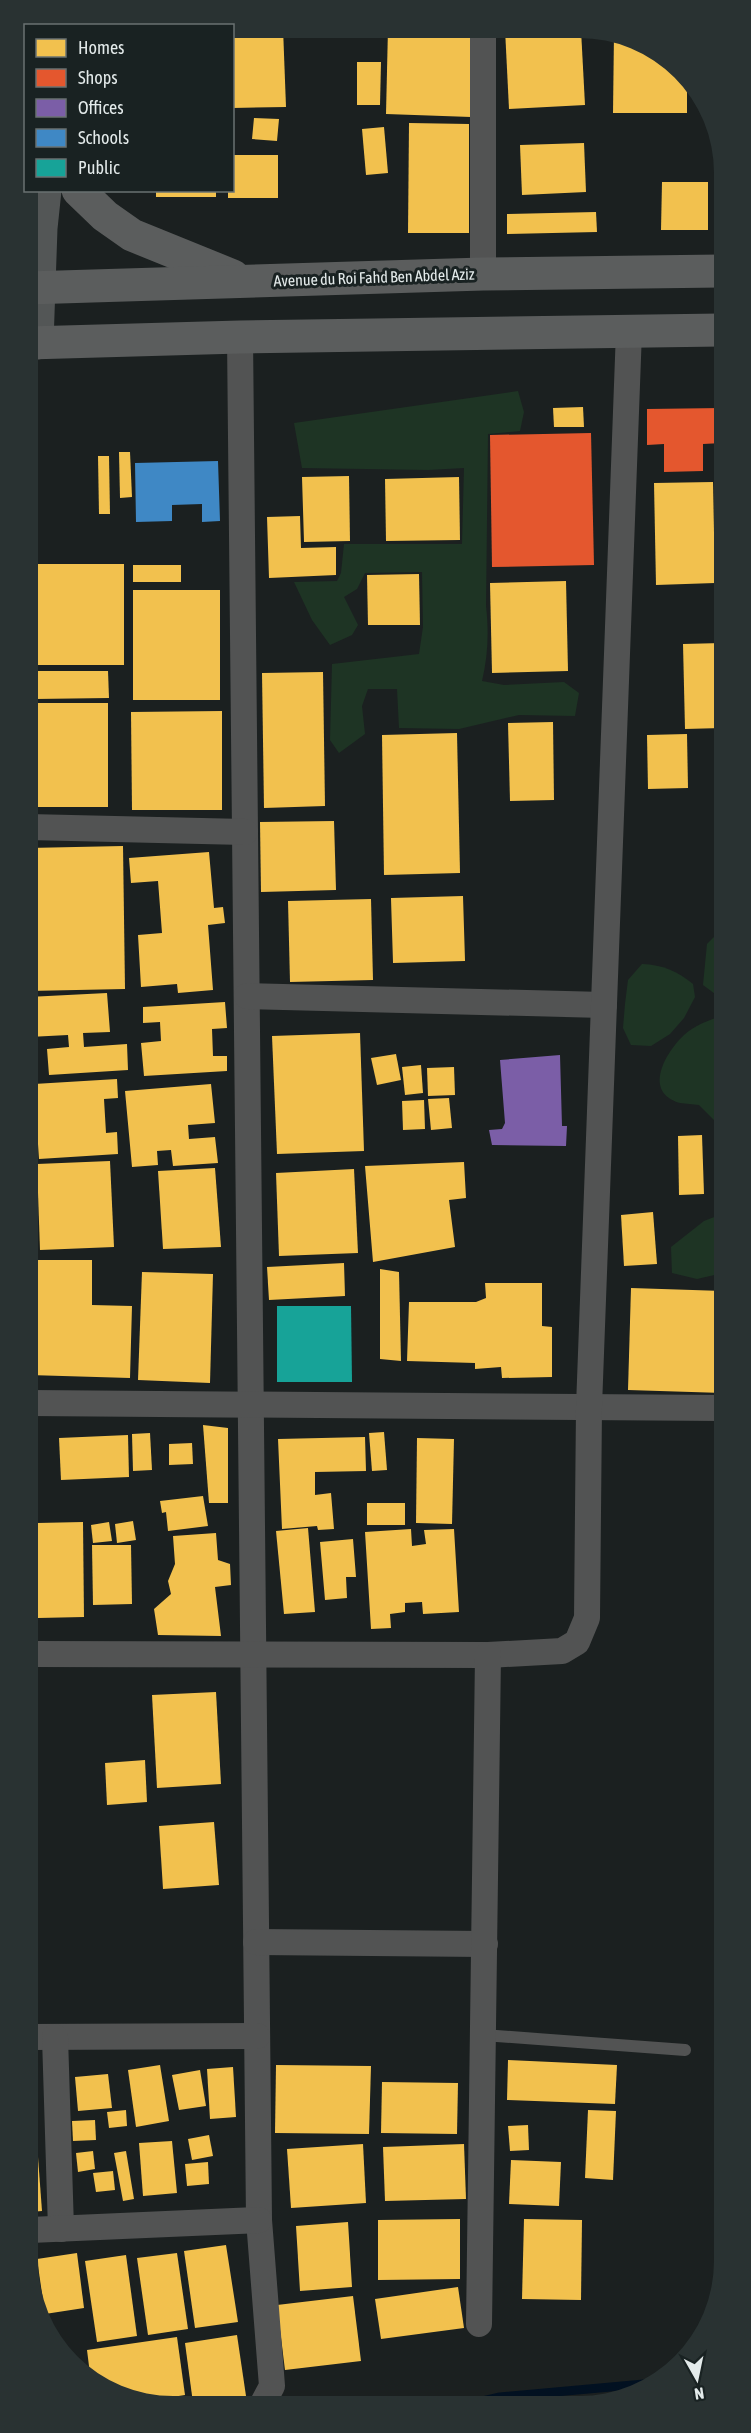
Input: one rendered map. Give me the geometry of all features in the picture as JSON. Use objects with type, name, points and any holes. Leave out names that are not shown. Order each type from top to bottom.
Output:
[{"type":"main road","points":[[38,247],[45,192]]},
{"type":"main road","points":[[80,192],[105,216],[132,235],[246,281]]},
{"type":"main road","name":"Avenue du Roi Fahd Ben Abdel Aziz","points":[[38,288],[483,273],[714,271]]},
{"type":"main road","points":[[38,343],[240,337],[714,330]]},
{"type":"street","points":[[483,38],[483,273]]},
{"type":"street","points":[[38,1654],[488,1655],[562,1651],[577,1642],[587,1617],[589,1407],[629,331]]},
{"type":"street","points":[[240,337],[259,2220],[272,2386],[267,2396]]},
{"type":"street","points":[[38,827],[245,832]]},
{"type":"street","points":[[247,996],[604,1005]]},
{"type":"street","points":[[38,1403],[713,1408]]},
{"type":"street","points":[[479,2324],[488,1655]]},
{"type":"street","points":[[256,1942],[485,1944]]},
{"type":"street","points":[[38,2037],[257,2036]]},
{"type":"street","points":[[55,2037],[61,2229]]},
{"type":"street","points":[[38,2230],[259,2220]]},
{"type":"lane","points":[[483,2035],[685,2050]]},
{"type":"green space","points":[[518,391],[524,412],[520,431],[488,434],[486,606],[488,635],[482,681],[504,685],[564,682],[579,693],[575,716],[519,715],[459,729],[399,728],[397,689],[368,689],[362,706],[365,734],[339,753],[330,740],[332,664],[419,654],[423,627],[422,572],[365,573],[357,589],[344,597],[358,625],[352,635],[330,645],[312,620],[294,582],[337,581],[341,573],[344,544],[462,544],[464,468],[428,470],[302,468],[294,423]]},
{"type":"green space","points":[[714,937],[714,993],[703,985],[707,944]]},
{"type":"green space","points":[[642,964],[663,967],[681,976],[693,984],[695,997],[684,1018],[670,1034],[651,1046],[631,1045],[623,1028],[628,980]]},
{"type":"green space","points":[[714,1019],[714,1120],[699,1105],[680,1103],[669,1098],[662,1090],[660,1081],[665,1061],[677,1042],[688,1031]]},
{"type":"green space","points":[[714,1217],[713,1275],[697,1279],[672,1273],[671,1247],[704,1221]]},
{"type":"building: Homes","points":[[234,38],[283,38],[286,107],[234,108]]},
{"type":"building: Homes","points":[[388,38],[474,38],[471,117],[386,114]]},
{"type":"building: Homes","points":[[505,38],[581,38],[585,105],[509,109]]},
{"type":"building: Homes","points":[[614,43],[638,51],[661,65],[687,92],[687,113],[613,113]]},
{"type":"building: Homes","points":[[357,62],[381,62],[380,105],[357,105]]},
{"type":"building: Homes","points":[[254,118],[279,119],[277,141],[252,139]]},
{"type":"building: Homes","points":[[409,123],[469,124],[469,233],[408,233]]},
{"type":"building: Homes","points":[[384,127],[388,173],[366,175],[362,129]]},
{"type":"building: Homes","points":[[584,143],[586,192],[522,195],[520,145]]},
{"type":"building: Homes","points":[[234,155],[278,155],[278,198],[228,198],[228,192],[234,192]]},
{"type":"building: Homes","points":[[662,182],[708,182],[708,230],[661,230]]},
{"type":"building: Homes","points":[[156,192],[216,192],[216,197],[156,197]]},
{"type":"building: Homes","points":[[596,212],[597,232],[507,234],[507,214]]},
{"type":"building: Homes","points":[[583,407],[584,427],[554,427],[553,408]]},
{"type":"building: Homes","points":[[119,452],[130,452],[132,497],[120,498]]},
{"type":"building: Homes","points":[[98,456],[109,456],[110,514],[99,514]]},
{"type":"building: Homes","points":[[349,476],[350,541],[304,542],[302,477]]},
{"type":"building: Homes","points":[[459,477],[460,540],[386,541],[385,479]]},
{"type":"building: Homes","points":[[713,482],[714,583],[656,585],[654,483]]},
{"type":"building: Homes","points":[[300,516],[301,548],[336,547],[336,575],[269,578],[267,517]]},
{"type":"building: Homes","points":[[38,564],[124,564],[124,665],[38,665]]},
{"type":"building: Homes","points":[[133,565],[181,565],[181,582],[133,582]]},
{"type":"building: Homes","points":[[419,574],[420,625],[368,625],[367,575]]},
{"type":"building: Homes","points":[[566,581],[568,671],[492,673],[490,583]]},
{"type":"building: Homes","points":[[133,590],[220,590],[220,700],[133,700]]},
{"type":"building: Homes","points":[[714,643],[714,728],[685,729],[683,644]]},
{"type":"building: Homes","points":[[38,671],[108,671],[109,698],[38,699]]},
{"type":"building: Homes","points":[[323,672],[325,806],[264,808],[262,673]]},
{"type":"building: Homes","points":[[38,703],[108,703],[108,807],[38,807]]},
{"type":"building: Homes","points":[[222,711],[222,810],[132,810],[131,712]]},
{"type":"building: Homes","points":[[553,722],[554,800],[510,801],[508,723]]},
{"type":"building: Homes","points":[[457,733],[460,873],[384,875],[382,735]]},
{"type":"building: Homes","points":[[687,734],[688,788],[648,789],[647,735]]},
{"type":"building: Homes","points":[[334,821],[336,890],[261,892],[260,822]]},
{"type":"building: Homes","points":[[123,846],[125,989],[38,991],[38,848]]},
{"type":"building: Homes","points":[[209,852],[214,908],[223,907],[225,923],[208,925],[213,990],[178,993],[177,984],[141,987],[138,935],[162,933],[158,881],[131,883],[129,858]]},
{"type":"building: Homes","points":[[463,896],[465,961],[393,963],[391,898]]},
{"type":"building: Homes","points":[[371,899],[373,980],[290,982],[288,901]]},
{"type":"building: Homes","points":[[107,993],[110,1032],[83,1033],[84,1047],[127,1044],[128,1070],[49,1075],[47,1049],[69,1047],[68,1035],[38,1037],[38,996]]},
{"type":"building: Homes","points":[[225,1002],[227,1028],[212,1029],[213,1056],[227,1056],[227,1071],[144,1076],[141,1043],[161,1041],[160,1022],[143,1023],[143,1007]]},
{"type":"building: Homes","points":[[360,1033],[364,1151],[277,1154],[272,1036]]},
{"type":"building: Homes","points":[[396,1054],[401,1080],[377,1085],[371,1058]]},
{"type":"building: Homes","points":[[421,1065],[423,1093],[405,1095],[402,1067]]},
{"type":"building: Homes","points":[[454,1067],[455,1095],[428,1096],[427,1068]]},
{"type":"building: Homes","points":[[117,1079],[118,1098],[104,1099],[106,1133],[117,1132],[118,1154],[39,1159],[38,1084]]},
{"type":"building: Homes","points":[[211,1084],[215,1123],[188,1125],[189,1139],[215,1137],[218,1163],[173,1166],[171,1150],[157,1151],[158,1165],[132,1167],[125,1091]]},
{"type":"building: Homes","points":[[449,1098],[452,1128],[431,1130],[428,1099]]},
{"type":"building: Homes","points":[[424,1100],[425,1129],[403,1130],[402,1101]]},
{"type":"building: Homes","points":[[702,1135],[704,1194],[679,1195],[678,1136]]},
{"type":"building: Homes","points":[[110,1161],[114,1247],[40,1250],[38,1164]]},
{"type":"building: Homes","points":[[464,1162],[466,1198],[449,1200],[455,1247],[373,1262],[365,1166]]},
{"type":"building: Homes","points":[[215,1168],[221,1247],[163,1249],[158,1171]]},
{"type":"building: Homes","points":[[354,1169],[358,1253],[279,1256],[276,1173]]},
{"type":"building: Homes","points":[[653,1212],[657,1264],[624,1266],[621,1215]]},
{"type":"building: Homes","points":[[38,1260],[92,1260],[92,1305],[132,1306],[130,1378],[38,1375]]},
{"type":"building: Homes","points":[[344,1263],[345,1296],[269,1300],[267,1267]]},
{"type":"building: Homes","points":[[380,1269],[399,1272],[401,1361],[380,1359]]},
{"type":"building: Homes","points":[[142,1272],[213,1274],[210,1383],[138,1380]]},
{"type":"building: Homes","points":[[485,1283],[542,1283],[542,1326],[552,1327],[552,1377],[502,1378],[501,1367],[475,1369],[475,1363],[407,1361],[409,1302],[476,1302],[486,1298]]},
{"type":"building: Homes","points":[[631,1288],[713,1291],[713,1393],[628,1390]]},
{"type":"building: Homes","points":[[203,1425],[228,1428],[228,1503],[209,1503]]},
{"type":"building: Homes","points":[[384,1432],[387,1470],[372,1471],[369,1433]]},
{"type":"building: Homes","points":[[150,1433],[152,1470],[133,1471],[132,1434]]},
{"type":"building: Homes","points":[[128,1435],[129,1477],[61,1480],[59,1438]]},
{"type":"building: Homes","points":[[365,1437],[366,1471],[315,1472],[315,1495],[331,1493],[334,1529],[318,1530],[317,1526],[282,1529],[278,1439]]},
{"type":"building: Homes","points":[[417,1438],[454,1439],[452,1524],[416,1523]]},
{"type":"building: Homes","points":[[192,1443],[193,1464],[169,1465],[169,1444]]},
{"type":"building: Homes","points":[[203,1496],[208,1526],[168,1531],[166,1512],[162,1513],[160,1501]]},
{"type":"building: Homes","points":[[367,1503],[405,1503],[405,1525],[367,1525]]},
{"type":"building: Homes","points":[[133,1521],[136,1540],[117,1543],[115,1524]]},
{"type":"building: Homes","points":[[83,1522],[84,1617],[38,1618],[38,1523]]},
{"type":"building: Homes","points":[[109,1522],[112,1541],[93,1543],[91,1525]]},
{"type":"building: Homes","points":[[308,1528],[315,1612],[284,1614],[276,1531]]},
{"type":"building: Homes","points":[[411,1529],[412,1546],[426,1544],[424,1530],[454,1529],[459,1612],[423,1614],[422,1602],[405,1603],[405,1612],[390,1614],[391,1628],[371,1629],[365,1532]]},
{"type":"building: Homes","points":[[216,1533],[218,1560],[230,1564],[231,1585],[215,1587],[221,1636],[158,1635],[154,1609],[171,1594],[168,1581],[175,1564],[173,1536]]},
{"type":"building: Homes","points":[[353,1539],[356,1577],[346,1577],[347,1598],[325,1600],[320,1542]]},
{"type":"building: Homes","points":[[92,1545],[131,1545],[132,1604],[93,1605]]},
{"type":"building: Homes","points":[[216,1692],[221,1784],[157,1788],[152,1695]]},
{"type":"building: Homes","points":[[145,1760],[147,1802],[107,1805],[105,1763]]},
{"type":"building: Homes","points":[[214,1822],[219,1885],[163,1889],[159,1826]]},
{"type":"building: Homes","points":[[508,2060],[617,2065],[615,2104],[507,2100]]},
{"type":"building: Homes","points":[[160,2065],[169,2121],[136,2127],[128,2070]]},
{"type":"building: Homes","points":[[276,2065],[371,2066],[369,2134],[275,2133]]},
{"type":"building: Homes","points":[[233,2067],[236,2117],[210,2119],[207,2069]]},
{"type":"building: Homes","points":[[200,2070],[206,2106],[179,2110],[172,2075]]},
{"type":"building: Homes","points":[[108,2074],[112,2108],[78,2111],[75,2077]]},
{"type":"building: Homes","points":[[382,2082],[458,2083],[457,2134],[381,2133]]},
{"type":"building: Homes","points":[[126,2110],[127,2126],[109,2128],[107,2112]]},
{"type":"building: Homes","points":[[588,2110],[616,2111],[613,2180],[585,2178]]},
{"type":"building: Homes","points":[[95,2120],[96,2140],[73,2141],[72,2121]]},
{"type":"building: Homes","points":[[528,2125],[529,2150],[510,2151],[508,2126]]},
{"type":"building: Homes","points":[[209,2135],[213,2156],[192,2160],[188,2139]]},
{"type":"building: Homes","points":[[172,2141],[177,2193],[143,2196],[139,2143]]},
{"type":"building: Homes","points":[[363,2144],[366,2203],[291,2208],[287,2149]]},
{"type":"building: Homes","points":[[464,2144],[466,2199],[385,2201],[383,2147]]},
{"type":"building: Homes","points":[[93,2151],[95,2169],[78,2172],[76,2153]]},
{"type":"building: Homes","points":[[126,2151],[134,2199],[123,2201],[114,2153]]},
{"type":"building: Homes","points":[[38,2157],[42,2211],[38,2211]]},
{"type":"building: Homes","points":[[511,2160],[561,2162],[559,2206],[509,2204]]},
{"type":"building: Homes","points":[[208,2162],[209,2184],[187,2186],[185,2164]]},
{"type":"building: Homes","points":[[113,2171],[115,2190],[96,2192],[93,2173]]},
{"type":"building: Homes","points":[[460,2219],[460,2279],[378,2280],[378,2220]]},
{"type":"building: Homes","points":[[524,2219],[582,2220],[581,2300],[522,2299]]},
{"type":"building: Homes","points":[[348,2222],[352,2287],[300,2291],[296,2226]]},
{"type":"building: Homes","points":[[226,2245],[238,2322],[195,2328],[184,2251]]},
{"type":"building: Homes","points":[[77,2253],[84,2308],[49,2313],[42,2294],[38,2259]]},
{"type":"building: Homes","points":[[177,2253],[188,2329],[148,2335],[137,2258]]},
{"type":"building: Homes","points":[[126,2255],[137,2336],[97,2342],[85,2261]]},
{"type":"building: Homes","points":[[458,2287],[464,2328],[381,2339],[375,2299]]},
{"type":"building: Homes","points":[[353,2296],[361,2361],[285,2370],[277,2305]]},
{"type":"building: Homes","points":[[237,2335],[246,2396],[192,2396],[185,2343]]},
{"type":"building: Homes","points":[[177,2337],[185,2395],[146,2393],[121,2385],[89,2367],[87,2350]]},
{"type":"building: Shops","points":[[714,408],[714,443],[703,444],[703,471],[664,472],[664,444],[647,445],[647,409]]},
{"type":"building: Shops","points":[[591,433],[594,565],[492,567],[490,435]]},
{"type":"building: Offices","points":[[560,1055],[562,1126],[567,1126],[566,1146],[492,1145],[489,1130],[502,1129],[505,1123],[500,1060]]},
{"type":"building: Schools","points":[[218,461],[220,521],[202,522],[202,504],[172,505],[172,521],[136,522],[135,463]]},
{"type":"building: Public","points":[[277,1306],[351,1306],[352,1382],[277,1382]]},
{"type":"waterway","points":[[511,2396],[629,2385]]}]
